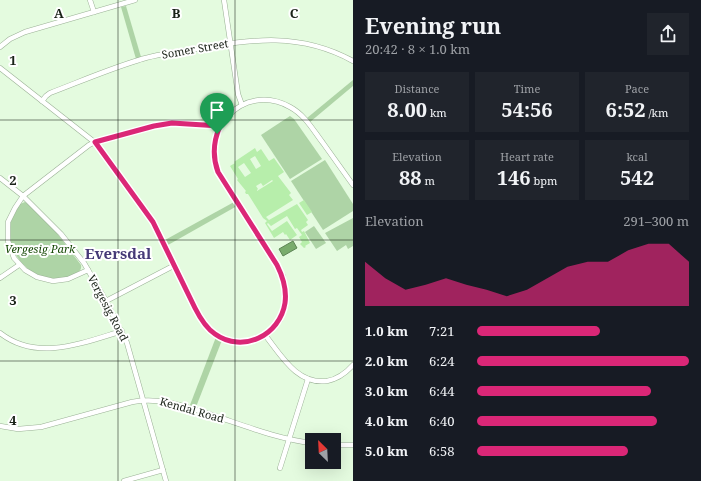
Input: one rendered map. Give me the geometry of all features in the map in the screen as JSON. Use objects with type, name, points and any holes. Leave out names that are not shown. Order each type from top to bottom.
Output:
[{"type":"street","points":[[90,0],[94,12]]},
{"type":"street","points":[[0,47],[15,36],[25,32],[135,0]]},
{"type":"street","points":[[224,0],[238,94],[242,105]]},
{"type":"street","name":"Somer Street","points":[[42,101],[48,94],[136,61],[230,43],[291,40],[320,46],[353,61]]},
{"type":"street","points":[[0,68],[95,142],[153,222],[199,317],[214,334],[228,340],[243,342],[252,341],[265,335],[280,320],[286,294],[283,276],[277,265],[218,172],[214,160],[214,146],[220,126],[242,105],[259,100],[269,100],[282,103],[297,111],[306,121],[353,186]]},
{"type":"street","points":[[88,270],[68,279],[53,281],[37,277],[19,265],[10,248],[7,228],[11,215],[23,196],[83,149],[95,142],[167,123],[220,126]]},
{"type":"street","name":"Vergesig Road","points":[[0,178],[23,196],[61,234],[88,270],[106,301],[127,343],[166,481]]},
{"type":"street","points":[[0,278],[19,265]]},
{"type":"street","points":[[106,301],[174,265]]},
{"type":"street","points":[[1,334],[20,344],[42,349],[63,347],[122,331]]},
{"type":"street","points":[[265,335],[292,369],[299,375],[308,379],[318,381],[332,380],[346,372],[353,365]]},
{"type":"street","points":[[280,468],[308,379]]},
{"type":"street","name":"Kendal Road","points":[[0,426],[18,428],[41,427],[143,400],[160,400],[289,439],[305,442]]},
{"type":"street","points":[[341,445],[353,445]]},
{"type":"street","points":[[124,481],[163,470]]},
{"type":"green space","points":[[126,6],[141,57],[136,59],[121,7]]},
{"type":"green space","points":[[353,80],[353,86],[310,122],[307,118]]},
{"type":"green space","points":[[290,116],[294,119],[322,159],[290,179],[261,135]]},
{"type":"green space","points":[[325,160],[353,204],[353,211],[323,230],[291,181]]},
{"type":"green space","name":"Vergesig Park","points":[[25,202],[56,232],[81,265],[81,269],[78,272],[61,278],[49,278],[28,269],[20,261],[14,251],[10,239],[10,227],[20,204]]},
{"type":"green space","points":[[234,202],[237,206],[168,245],[165,240]]},
{"type":"green space","points":[[353,218],[353,246],[348,249],[346,245],[337,251],[325,233]]},
{"type":"green space","points":[[314,226],[326,243],[316,249],[305,232]]},
{"type":"green space","points":[[216,337],[222,340],[196,407],[190,405]]},
{"type":"shaded area","points":[[293,241],[297,248],[283,256],[279,249]]},
{"type":"building","points":[[255,148],[257,152],[261,149],[269,161],[274,158],[284,172],[278,176],[291,193],[289,195],[293,200],[266,217],[269,220],[297,204],[308,220],[306,222],[308,225],[301,230],[302,232],[304,231],[310,243],[305,246],[306,247],[304,248],[300,244],[302,242],[299,237],[302,235],[297,228],[295,229],[287,216],[271,226],[268,223],[267,224],[272,231],[287,221],[297,235],[290,240],[283,232],[274,238],[265,223],[267,221],[263,218],[248,194],[246,194],[246,191],[237,180],[238,179],[230,166],[235,163],[234,162]],"holes":[[[255,156],[261,166],[256,169],[250,159]],[[244,163],[251,173],[245,177],[238,167]],[[272,180],[273,181],[257,191],[258,189],[256,186],[261,183],[263,186]]]},
{"type":"building","points":[[304,200],[312,212],[307,215],[299,203]]},
{"type":"district","name":"Eversdal","points":[[118,254]]},
{"type":"route","points":[[172,123],[220,126],[217,134],[214,146],[214,160],[218,172],[283,276],[286,294],[280,320],[265,335],[252,341],[235,342],[219,337],[209,330],[199,317],[153,222],[95,142],[160,124],[172,123]]}]
